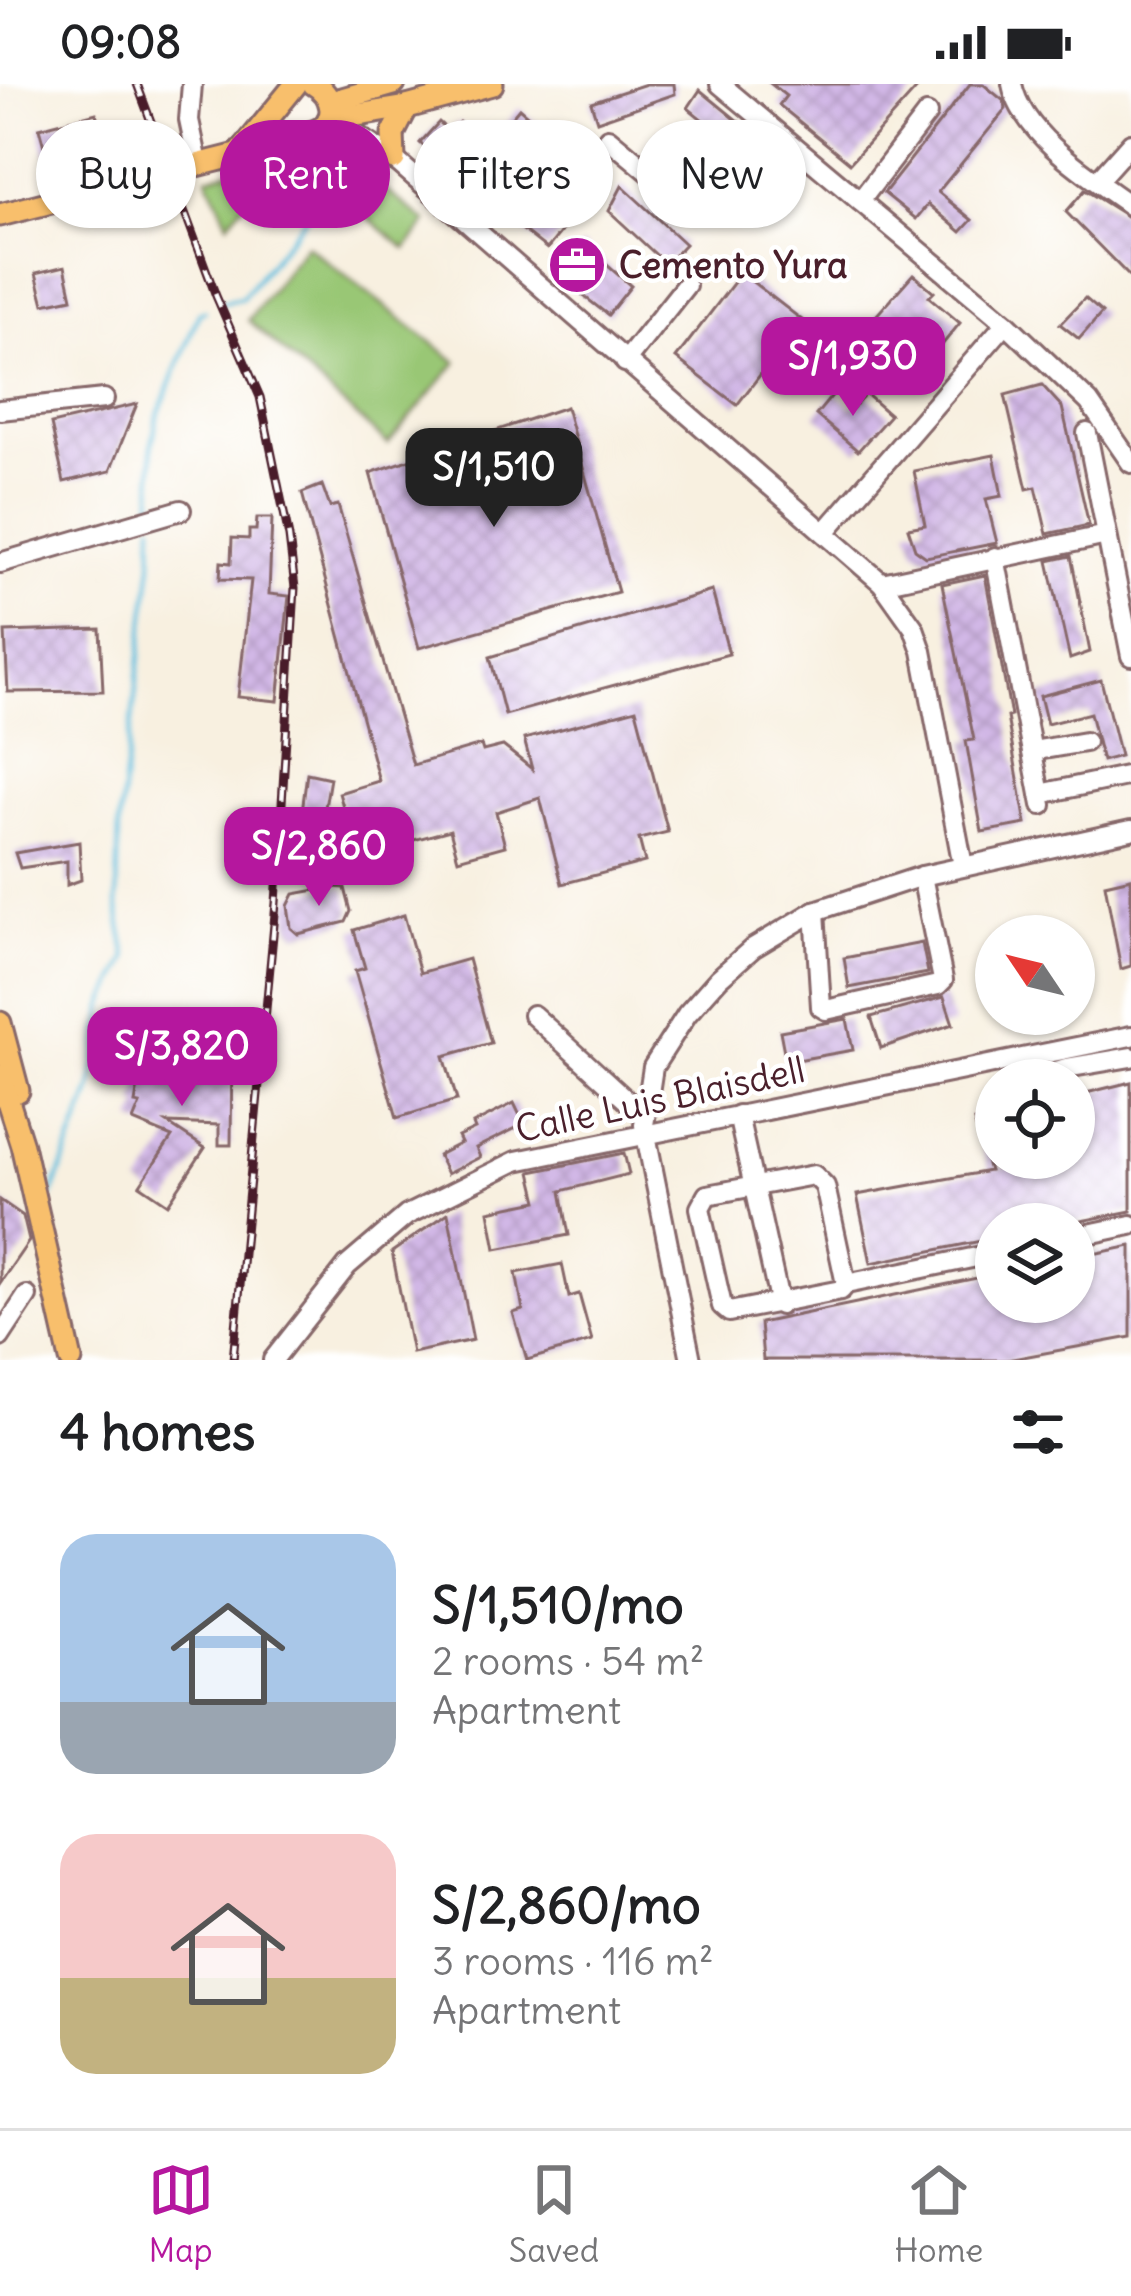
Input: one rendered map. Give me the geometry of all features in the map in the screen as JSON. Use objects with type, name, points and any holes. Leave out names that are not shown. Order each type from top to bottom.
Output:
[{"type":"main road","points":[[287,120],[314,101],[394,84]]},
{"type":"main road","points":[[314,101],[406,107],[492,84]]},
{"type":"main road","points":[[394,159],[394,134],[406,107]]},
{"type":"main road","points":[[0,215],[220,158]]},
{"type":"main road","points":[[0,1023],[22,1110],[23,1148]]},
{"type":"main road","points":[[0,1076],[23,1148],[70,1360]]},
{"type":"main road","points":[[63,1329],[85,1360]]},
{"type":"street","points":[[192,84],[189,119],[198,163]]},
{"type":"street","points":[[720,84],[764,120]]},
{"type":"street","points":[[1012,84],[1016,104],[1030,125],[1131,206]]},
{"type":"street","points":[[314,101],[394,159],[882,583],[914,628],[922,651],[963,866]]},
{"type":"street","points":[[860,201],[927,114]]},
{"type":"street","points":[[613,142],[637,162]]},
{"type":"street","points":[[1096,181],[1131,143]]},
{"type":"street","points":[[806,156],[1006,323],[1089,402],[1131,464]]},
{"type":"street","points":[[626,362],[686,285]]},
{"type":"street","points":[[826,531],[1006,323]]},
{"type":"street","points":[[0,410],[104,399]]},
{"type":"street","points":[[1087,434],[1131,656]]},
{"type":"street","points":[[0,563],[172,512]]},
{"type":"street","points":[[882,583],[1108,535]]},
{"type":"street","points":[[995,557],[1041,800],[1131,775]]},
{"type":"street","points":[[1032,752],[1085,742]]},
{"type":"street","points":[[692,1360],[645,1125],[653,1066],[687,1014],[753,948],[814,911],[922,876],[1131,830]]},
{"type":"street","points":[[814,911],[821,1007],[826,1010],[938,986],[943,980],[922,876]]},
{"type":"street","points":[[533,1015],[645,1125]]},
{"type":"street","name":"Calle Luis Blaisdell","points":[[273,1360],[346,1266],[407,1215],[516,1161],[645,1125],[738,1114],[1131,1036]]},
{"type":"street","points":[[1095,1063],[1131,1057]]},
{"type":"street","points":[[738,1114],[779,1304]]},
{"type":"street","points":[[846,1284],[825,1186],[814,1175],[707,1195],[700,1208],[722,1306],[729,1312],[975,1257]]},
{"type":"street","points":[[1095,1233],[1131,1225]]},
{"type":"street","points":[[0,1337],[27,1296]]},
{"type":"green space","points":[[220,173],[220,205],[207,177]]},
{"type":"green space","points":[[390,194],[414,212],[414,228],[422,228],[406,249],[380,228],[390,228]]},
{"type":"green space","points":[[306,245],[457,362],[388,444],[248,320]]},
{"type":"building","points":[[646,84],[674,84],[675,94],[600,120],[591,102]]},
{"type":"building","points":[[771,84],[921,84],[850,163],[806,127],[806,120],[797,120],[779,105],[786,96]]},
{"type":"building","points":[[970,84],[983,84],[1004,101],[1006,109],[938,192],[972,220],[961,232],[928,204],[916,219],[884,193]]},
{"type":"building","points":[[700,90],[737,120],[703,120],[688,108]]},
{"type":"building","points":[[519,108],[533,120],[509,120]]},
{"type":"building","points":[[96,113],[98,120],[69,120]]},
{"type":"building","points":[[622,186],[637,200],[637,228],[668,228],[685,244],[666,264],[613,215]]},
{"type":"building","points":[[1085,190],[1131,219],[1131,278],[1066,212]]},
{"type":"building","points":[[520,228],[564,228],[547,249]]},
{"type":"building","points":[[583,244],[631,286],[608,315],[558,276]]},
{"type":"building","points":[[65,266],[72,298],[44,304],[36,273]]},
{"type":"building","points":[[741,273],[802,320],[737,405],[676,358]]},
{"type":"building","points":[[913,274],[934,292],[929,297],[960,323],[907,388],[881,367],[901,342],[874,318]]},
{"type":"building","points":[[1085,298],[1102,313],[1079,339],[1060,324]]},
{"type":"building","points":[[1042,385],[1062,407],[1089,525],[1047,534],[1036,487],[1027,489],[1005,395]]},
{"type":"building","points":[[835,392],[853,408],[866,394],[890,415],[858,451],[816,415]]},
{"type":"building","points":[[137,404],[110,471],[64,482],[51,424]]},
{"type":"building","points":[[566,407],[618,592],[419,648],[370,473]]},
{"type":"building","points":[[994,455],[1002,496],[986,499],[997,543],[926,557],[915,549],[908,528],[925,525],[914,471]]},
{"type":"building","points":[[322,485],[330,507],[338,505],[413,765],[481,745],[483,751],[503,746],[532,769],[524,739],[636,709],[668,832],[639,839],[645,862],[562,884],[540,798],[496,812],[505,846],[458,859],[450,830],[381,849],[386,868],[363,875],[339,793],[379,781],[302,493]]},
{"type":"building","points":[[257,518],[272,518],[269,594],[289,596],[278,701],[238,697],[251,580],[220,579],[221,562],[231,563],[232,538],[249,539]]},
{"type":"building","points":[[1071,556],[1090,652],[1070,659],[1048,561]]},
{"type":"building","points":[[985,575],[1026,824],[982,832],[966,741],[974,740],[942,584]]},
{"type":"building","points":[[712,591],[729,654],[505,715],[490,657]]},
{"type":"building","points":[[100,629],[103,691],[8,692],[5,632]]},
{"type":"building","points":[[1101,680],[1120,756],[1102,761],[1090,713],[1047,724],[1040,696]]},
{"type":"building","points":[[307,773],[330,778],[317,855],[297,850]]},
{"type":"building","points":[[79,842],[81,880],[67,885],[67,861],[20,868],[15,853]]},
{"type":"building","points":[[1131,878],[1131,966],[1121,969],[1105,884]]},
{"type":"building","points":[[345,888],[351,911],[346,922],[298,934],[291,928],[288,906],[294,894]]},
{"type":"building","points":[[404,915],[420,973],[468,959],[491,1043],[444,1056],[457,1100],[397,1118],[355,971],[365,968],[354,930]]},
{"type":"building","points":[[922,943],[928,973],[849,988],[844,958]]},
{"type":"building","points":[[944,997],[953,1024],[881,1048],[871,1017]]},
{"type":"building","points":[[847,1019],[853,1050],[786,1062],[780,1031]]},
{"type":"building","points":[[146,1040],[158,1042],[157,1050],[232,1056],[231,1145],[219,1145],[219,1125],[167,1123],[205,1148],[168,1204],[140,1185],[172,1137],[133,1121],[140,1104],[135,1103]]},
{"type":"building","points":[[1131,1082],[1131,1211],[1095,1218],[1095,1203],[975,1203],[975,1242],[871,1263],[857,1195],[975,1174],[975,1179],[1095,1179],[1095,1091]]},
{"type":"building","points":[[514,1103],[524,1124],[476,1148],[480,1157],[447,1174],[438,1155],[461,1143],[458,1137],[475,1129],[473,1124]]},
{"type":"building","points":[[624,1153],[629,1174],[561,1191],[569,1235],[496,1249],[489,1211],[538,1201],[531,1172]]},
{"type":"building","points":[[0,1200],[23,1216],[29,1241],[0,1283]]},
{"type":"building","points":[[448,1213],[473,1340],[412,1353],[392,1252]]},
{"type":"building","points":[[1131,1246],[1131,1337],[1007,1360],[763,1360],[760,1323],[975,1278],[975,1323],[1095,1323],[1095,1254]]},
{"type":"building","points":[[562,1264],[569,1297],[579,1294],[592,1341],[527,1360],[513,1313],[523,1310],[516,1273]]},
{"type":"waterway","points":[[223,302],[242,298],[298,228]]},
{"type":"waterway","points":[[153,513],[152,445],[157,417],[199,313],[205,311]]},
{"type":"waterway","points":[[45,1202],[52,1195],[92,1088],[104,1006],[127,958],[117,904],[119,823],[153,524]]},
{"type":"railway","points":[[137,84],[216,296],[260,397],[295,588],[276,903],[233,1360]]},
{"type":"place","name":"Cemento Yura","points":[[577,265]]}]
